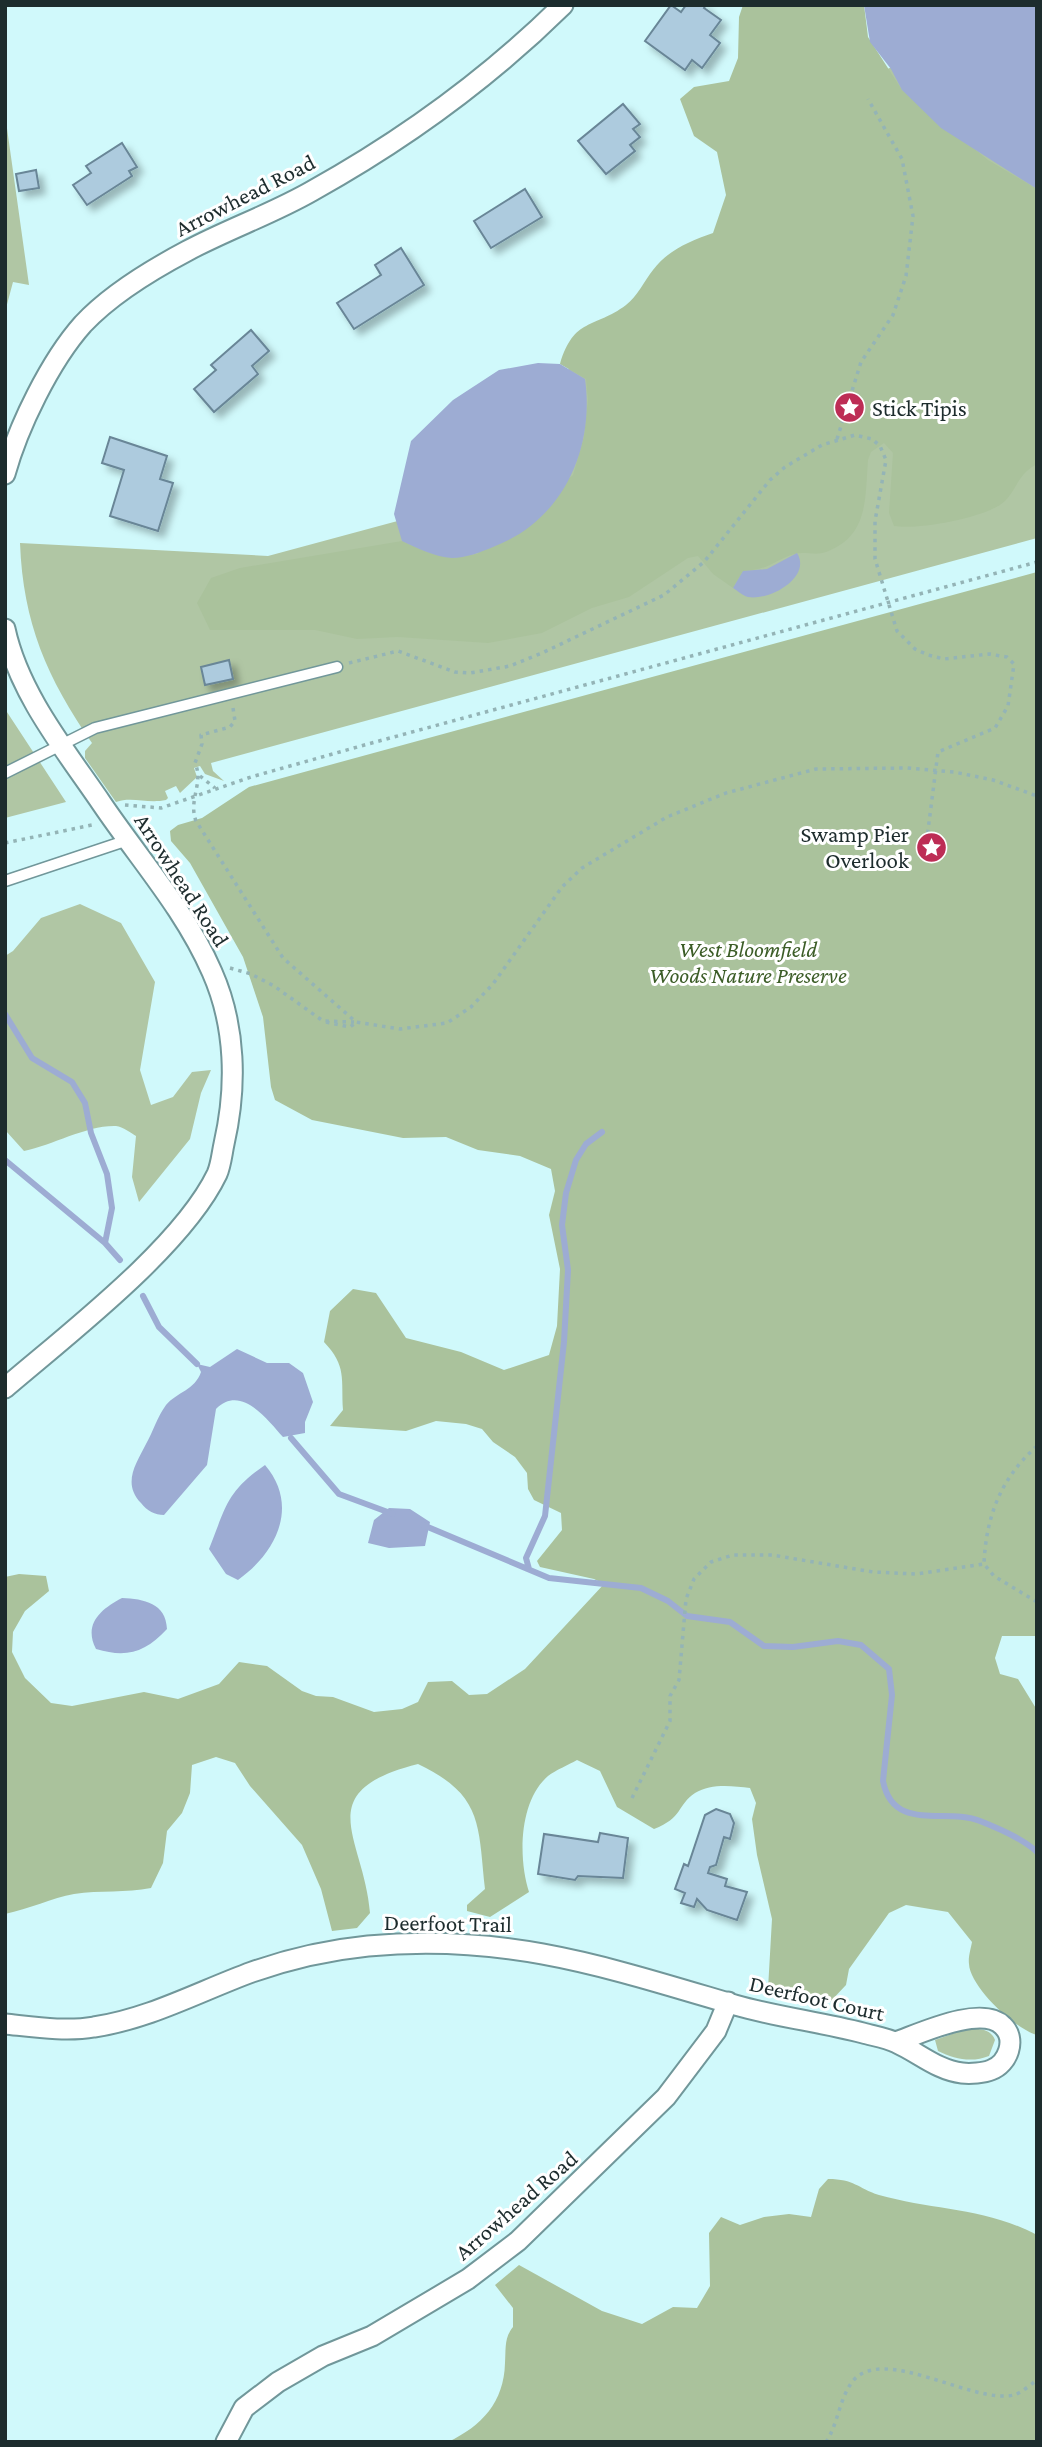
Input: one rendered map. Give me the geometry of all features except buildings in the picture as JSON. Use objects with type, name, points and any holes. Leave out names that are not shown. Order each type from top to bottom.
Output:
[{"type":"street","name":"Arrowhead Road","points":[[5,474],[20,427],[42,386],[83,324],[136,281],[191,249],[310,192],[423,121],[482,77],[563,5]]},
{"type":"street","name":"Arrowhead Road","points":[[5,629],[19,670],[38,709],[191,930],[211,970],[227,1021],[233,1068],[232,1110],[217,1173],[189,1218],[130,1278],[5,1388]]},
{"type":"street","name":"Deerfoot Trail","points":[[5,2024],[38,2028],[94,2028],[148,2014],[252,1972],[300,1957],[405,1942],[482,1945],[543,1952],[606,1965],[728,2002]]},
{"type":"street","name":"Arrowhead Road","points":[[226,2442],[244,2408],[278,2382],[396,2322],[468,2279],[518,2241],[666,2097],[716,2031],[728,2002]]},
{"type":"street","name":"Deerfoot Court","points":[[728,2002],[896,2042],[943,2069],[964,2073],[993,2070],[1007,2056],[1010,2039],[1003,2026],[992,2020],[965,2019],[896,2042]]},
{"type":"lane","points":[[5,773],[94,727],[337,667]]},
{"type":"lane","points":[[5,881],[128,840]]},
{"type":"path","points":[[837,439],[861,362],[893,315],[905,276],[913,216],[902,159],[868,99]]},
{"type":"path","points":[[337,667],[380,653],[398,651],[454,672],[470,673],[510,666],[542,653],[664,594],[704,562],[770,480],[808,453],[837,439],[855,435],[872,439],[884,455],[886,473],[874,538],[876,569],[898,631],[915,649],[944,659],[989,654],[1012,659],[1014,670],[1003,718],[989,732],[946,746],[938,752],[926,846]]},
{"type":"path","points":[[120,806],[152,809],[194,798],[368,744],[1037,562]]},
{"type":"path","points":[[216,789],[200,776],[195,763],[202,744],[201,735],[230,727],[235,721],[233,699],[240,691]]},
{"type":"path","points":[[211,970],[230,968],[251,974],[323,1021],[356,1022],[400,1029],[447,1023],[471,1007],[493,984],[562,887],[582,868],[667,817],[749,785],[816,769],[935,770],[993,780],[1037,796]]},
{"type":"path","points":[[200,776],[191,810],[196,821],[283,958],[356,1022]]},
{"type":"path","points":[[5,843],[83,829],[97,822]]},
{"type":"path","points":[[1037,1447],[1014,1466],[1001,1488],[992,1517],[984,1564],[994,1576],[1037,1602]]},
{"type":"path","points":[[632,1798],[670,1721],[670,1696],[679,1680],[686,1599],[694,1579],[711,1562],[733,1555],[772,1555],[873,1572],[916,1574],[984,1564]]},
{"type":"path","points":[[826,2442],[835,2428],[839,2409],[853,2381],[873,2370],[931,2377],[988,2396],[1015,2395],[1037,2381]]},
{"type":"green space","points":[[743,5],[864,5],[868,37],[902,90],[988,160],[1037,189],[1037,464],[1022,477],[1005,501],[984,513],[935,524],[894,526],[889,513],[893,453],[884,443],[871,452],[862,514],[850,536],[840,545],[822,553],[794,554],[765,567],[743,571],[733,588],[713,574],[698,556],[688,558],[629,597],[592,608],[542,633],[488,643],[398,637],[357,639],[315,630],[210,630],[197,603],[211,578],[240,568],[402,541],[427,552],[452,558],[477,554],[573,475],[584,437],[588,400],[586,379],[560,364],[572,338],[579,331],[626,305],[659,263],[673,252],[713,233],[726,195],[717,152],[694,136],[680,99],[694,87],[729,81],[738,58],[739,17]]},
{"type":"green space","points":[[1037,5],[1037,538],[211,763],[213,771],[224,781],[205,774],[200,766],[194,768],[197,777],[180,793],[176,786],[165,791],[168,798],[166,800],[116,802],[85,758],[85,751],[92,743],[62,696],[40,649],[26,599],[20,543],[268,556],[442,509],[578,359],[665,346],[878,73]]},
{"type":"green space","points":[[5,114],[29,285],[13,282],[5,312]]},
{"type":"green space","name":"West Bloomfield Woods Nature Preserve","points":[[1037,572],[1037,1636],[1002,1636],[995,1658],[1000,1674],[1018,1679],[1037,1710],[1037,2035],[1007,2016],[977,1984],[969,1964],[972,1942],[948,1912],[906,1905],[889,1913],[849,1969],[846,1985],[830,2002],[807,1997],[778,1998],[768,1989],[772,1919],[757,1855],[752,1819],[756,1803],[750,1788],[722,1786],[701,1790],[689,1798],[675,1816],[654,1829],[617,1807],[600,1771],[577,1760],[548,1776],[531,1800],[526,1815],[523,1847],[525,1878],[529,1892],[490,1917],[467,1911],[467,1905],[485,1889],[478,1829],[466,1800],[455,1787],[439,1776],[418,1764],[384,1775],[363,1788],[353,1803],[350,1820],[370,1913],[357,1928],[332,1931],[321,1889],[302,1845],[250,1786],[235,1763],[216,1757],[192,1765],[190,1793],[182,1813],[167,1831],[163,1863],[151,1888],[74,1894],[5,1914],[5,1577],[19,1574],[46,1576],[49,1591],[25,1611],[13,1632],[12,1652],[25,1678],[51,1703],[72,1706],[144,1692],[178,1699],[219,1684],[239,1662],[267,1666],[302,1691],[316,1696],[333,1697],[374,1712],[402,1709],[418,1702],[428,1682],[452,1681],[469,1695],[487,1694],[525,1669],[604,1584],[594,1579],[540,1567],[537,1561],[562,1530],[561,1513],[534,1500],[528,1489],[527,1473],[515,1457],[493,1442],[482,1429],[466,1424],[436,1421],[406,1431],[330,1426],[343,1410],[342,1381],[340,1366],[324,1342],[330,1311],[353,1289],[376,1293],[406,1338],[461,1352],[504,1370],[549,1355],[557,1326],[560,1269],[549,1215],[555,1191],[551,1169],[520,1156],[478,1150],[446,1137],[403,1138],[312,1120],[275,1100],[263,1017],[243,957],[190,863],[171,841],[170,831],[178,825],[202,818],[249,787]]},
{"type":"green space","points":[[5,709],[66,802],[5,818]]},
{"type":"green space","points":[[80,904],[121,923],[155,982],[140,1070],[151,1105],[173,1097],[192,1072],[211,1070],[201,1093],[190,1139],[139,1202],[132,1177],[136,1136],[124,1129],[116,1126],[93,1129],[24,1151],[6,1131],[5,956],[13,951],[41,918]]},
{"type":"green space","points":[[969,2028],[985,2030],[993,2036],[995,2040],[989,2056],[963,2059],[938,2051],[935,2040]]},
{"type":"green space","points":[[828,2179],[850,2182],[879,2195],[899,2200],[999,2219],[1037,2235],[1037,2442],[448,2442],[481,2420],[500,2390],[504,2377],[507,2340],[513,2327],[513,2308],[495,2285],[519,2265],[602,2311],[642,2324],[673,2307],[697,2308],[710,2286],[709,2233],[721,2217],[740,2225],[764,2217],[789,2214],[811,2217],[819,2189]]},
{"type":"water","points":[[864,5],[1037,5],[1037,189],[941,128],[902,90],[891,69],[870,42]]},
{"type":"water","points":[[538,363],[560,364],[585,379],[585,432],[569,480],[555,501],[538,520],[517,535],[468,556],[439,556],[402,541],[394,514],[411,441],[453,400],[499,370]]},
{"type":"water","points":[[797,553],[799,571],[794,579],[777,591],[748,597],[733,588],[743,571],[767,569]]},
{"type":"water","points":[[237,1349],[267,1363],[289,1363],[303,1373],[313,1402],[305,1422],[305,1433],[283,1437],[253,1407],[235,1400],[225,1402],[216,1409],[207,1465],[164,1515],[151,1512],[135,1496],[132,1481],[135,1466],[160,1414],[170,1401],[195,1383],[201,1372],[197,1364],[210,1367]]},
{"type":"water","points":[[265,1465],[281,1496],[279,1528],[263,1556],[238,1580],[226,1574],[209,1549],[224,1511],[235,1492]]},
{"type":"water","points":[[389,1508],[410,1509],[430,1522],[425,1546],[389,1548],[368,1543],[374,1520]]},
{"type":"water","points":[[122,1598],[146,1601],[158,1608],[166,1620],[167,1629],[151,1644],[134,1651],[117,1653],[96,1649],[92,1632],[96,1618]]},
{"type":"waterway","points":[[5,1014],[32,1058],[72,1082],[85,1103],[91,1133],[107,1174],[112,1208],[105,1243]]},
{"type":"waterway","points":[[529,1569],[526,1558],[545,1516],[564,1342],[568,1270],[562,1225],[566,1193],[576,1160],[586,1144],[602,1132]]},
{"type":"waterway","points":[[5,1160],[105,1243],[120,1260]]},
{"type":"waterway","points":[[143,1296],[159,1327],[197,1364]]},
{"type":"waterway","points":[[291,1438],[339,1494],[393,1514]]},
{"type":"waterway","points":[[423,1525],[549,1578],[641,1588],[668,1601],[687,1616],[730,1622],[764,1646],[793,1647],[838,1641],[861,1645],[889,1669],[892,1695],[883,1781],[889,1797],[898,1807],[909,1813],[966,1817],[980,1821],[1018,1838],[1037,1852]]},
{"type":"place","name":"Stick Tipis","points":[[849,408]]},
{"type":"place","name":"Swamp Pier Overlook","points":[[932,847]]}]
